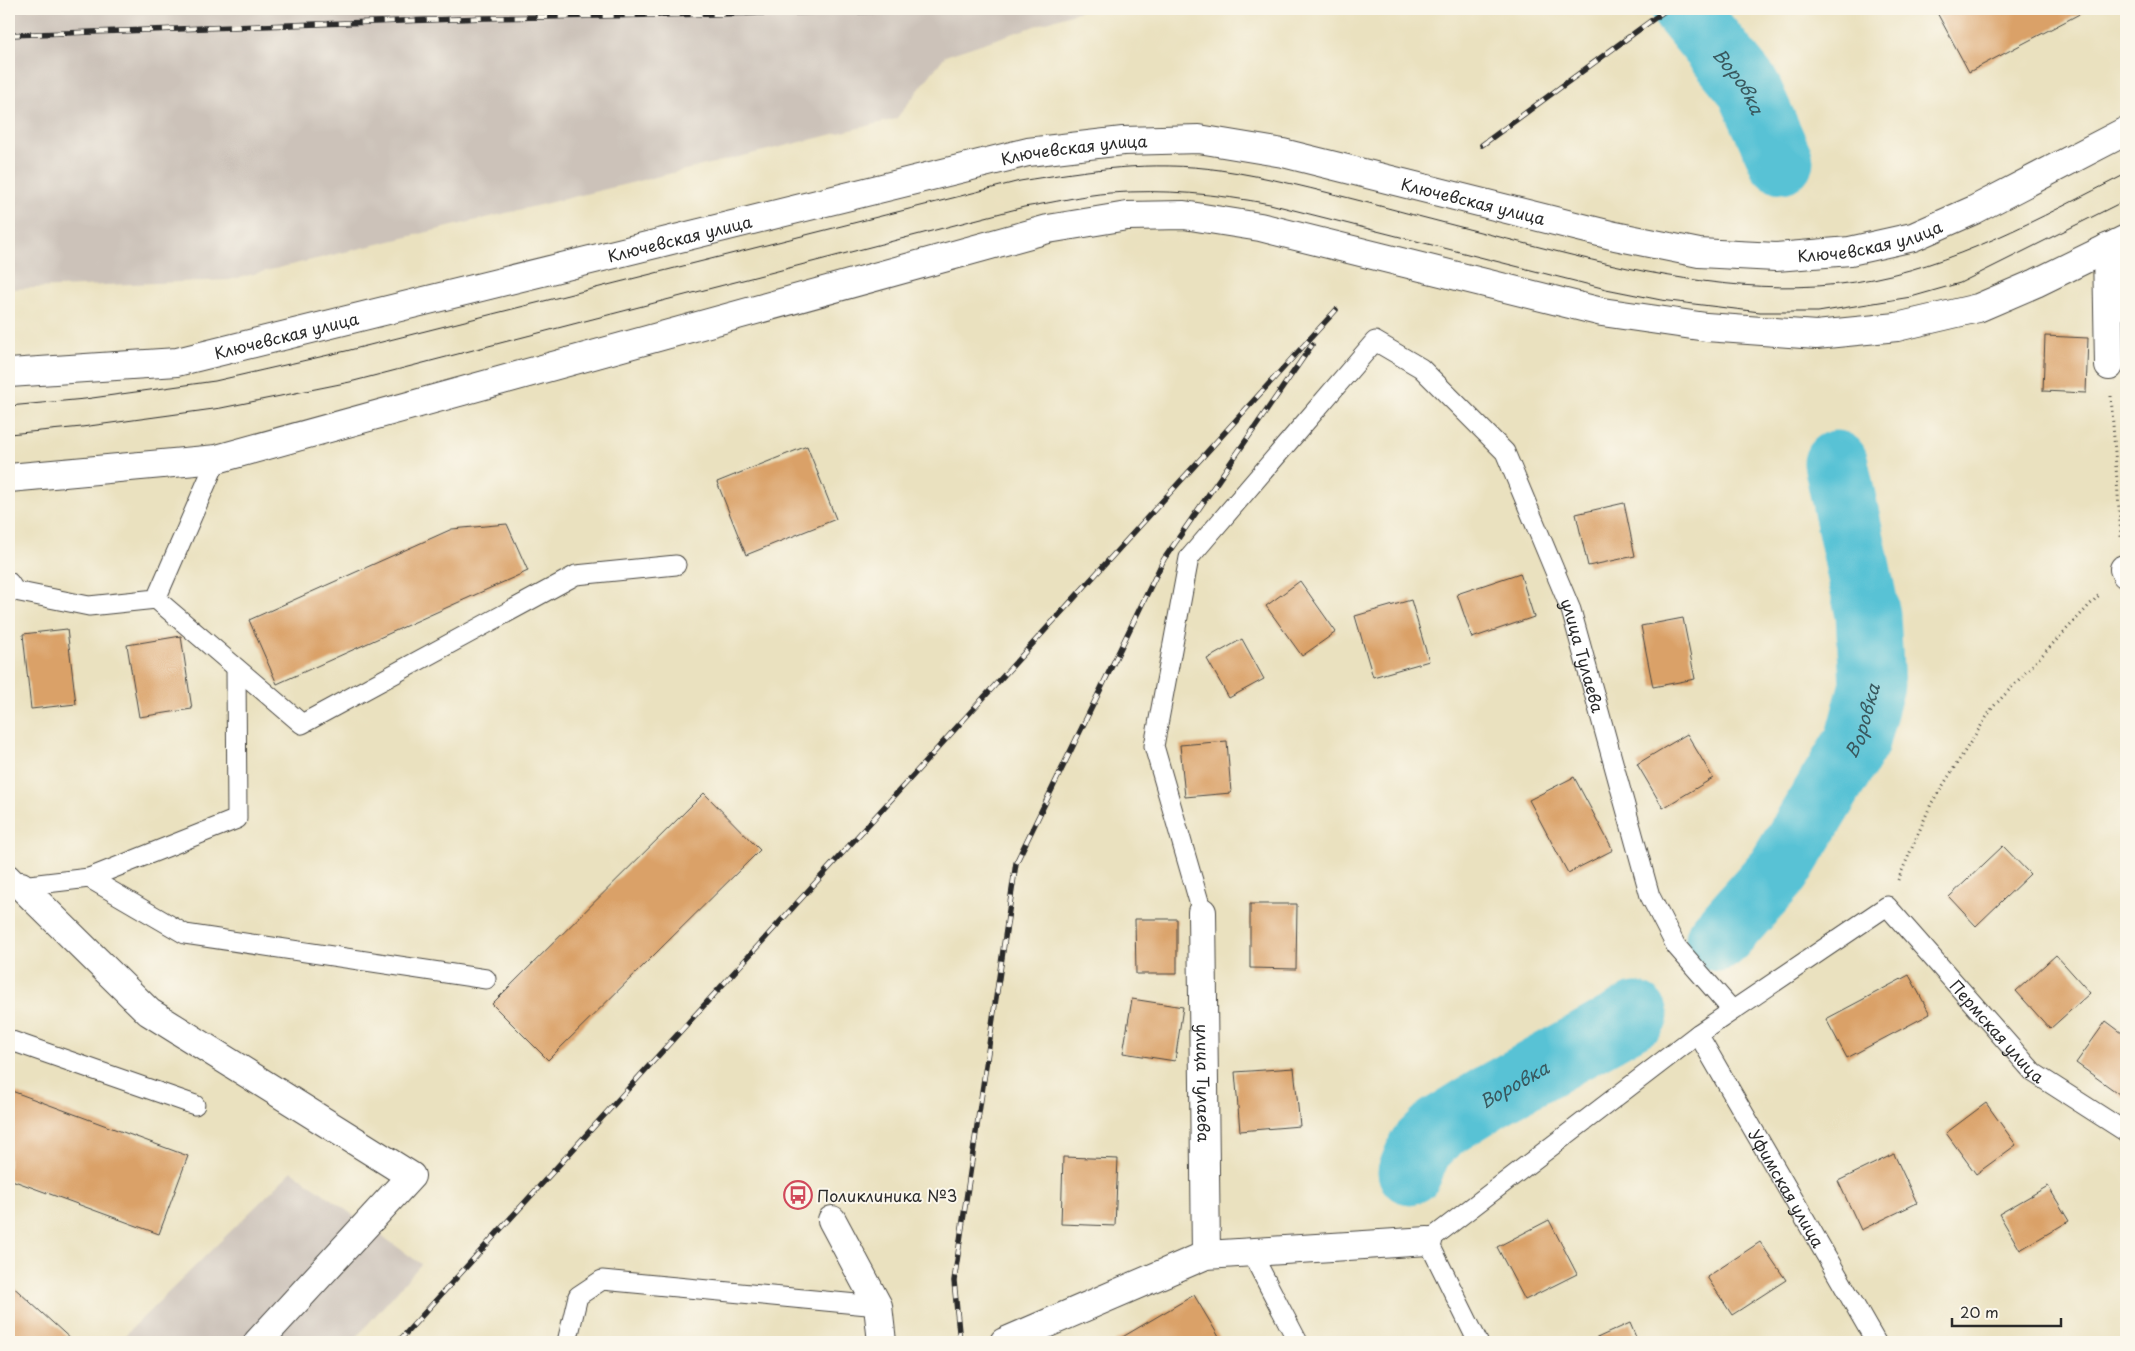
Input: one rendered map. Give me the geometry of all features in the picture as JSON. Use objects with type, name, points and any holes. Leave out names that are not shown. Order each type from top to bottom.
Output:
[{"type":"main road","name":"Ключевская улица","points":[[9,373],[177,362],[1028,152],[1123,141],[1199,139],[1283,153],[1615,236],[1700,253],[1776,257],[1850,251],[1913,237],[1974,210],[2126,131]]},
{"type":"main road","points":[[9,478],[217,459],[1048,229],[1127,216],[1184,215],[1260,227],[1602,312],[1706,328],[1816,335],[1897,327],[1978,308],[2036,283],[2117,244],[2109,366]]},
{"type":"main road","points":[[15,880],[149,1012],[411,1176],[258,1342]]},
{"type":"main road","name":"улица Тулаева","points":[[1202,912],[1206,1255]]},
{"type":"main road","points":[[832,1220],[878,1306],[882,1342]]},
{"type":"main road","points":[[1004,1342],[1206,1255],[1428,1241]]},
{"type":"lane","name":"улица Тулаева","points":[[1202,912],[1154,746],[1189,558],[1374,340],[1421,368],[1505,452],[1571,610],[1650,896],[1676,946],[1732,1010]]},
{"type":"lane","points":[[156,599],[217,459]]},
{"type":"lane","points":[[9,582],[14,591],[89,606],[156,599],[302,724],[576,574],[676,564]]},
{"type":"lane","points":[[15,880],[89,878],[237,819],[236,668]]},
{"type":"lane","points":[[89,878],[185,934],[486,979]]},
{"type":"lane","points":[[1478,1342],[1428,1241],[1698,1034],[1887,906]]},
{"type":"lane","name":"Пермская улица","points":[[1887,906],[2034,1073],[2126,1132]]},
{"type":"lane","name":"Уфимская улица","points":[[1698,1034],[1876,1342]]},
{"type":"lane","points":[[9,1040],[195,1105]]},
{"type":"lane","points":[[1251,1252],[1298,1342]]},
{"type":"lane","points":[[568,1342],[578,1296],[602,1280],[878,1306]]},
{"type":"path","points":[[1887,906],[1931,804],[1993,707],[2125,571],[2109,366]]},
{"type":"shaded area","points":[[9,9],[1086,9],[945,56],[896,119],[229,280],[9,289]]},
{"type":"shaded area","points":[[292,1171],[421,1264],[352,1342],[118,1342]]},
{"type":"building","points":[[1935,9],[2089,9],[1969,72]]},
{"type":"building","points":[[2045,336],[2088,338],[2086,393],[2043,391]]},
{"type":"building","points":[[807,446],[836,519],[746,555],[717,482]]},
{"type":"building","points":[[1624,503],[1635,556],[1588,566],[1576,514]]},
{"type":"building","points":[[507,524],[528,571],[277,684],[249,620],[452,529]]},
{"type":"building","points":[[1520,573],[1534,617],[1472,638],[1457,594]]},
{"type":"building","points":[[1300,581],[1336,632],[1302,656],[1266,606]]},
{"type":"building","points":[[1411,600],[1429,661],[1373,677],[1355,616]]},
{"type":"building","points":[[1683,618],[1695,679],[1653,687],[1641,626]]},
{"type":"building","points":[[67,629],[76,704],[31,709],[23,634]]},
{"type":"building","points":[[181,636],[192,709],[139,717],[127,645]]},
{"type":"building","points":[[1242,639],[1264,679],[1229,698],[1207,659]]},
{"type":"building","points":[[1687,734],[1713,778],[1663,808],[1637,764]]},
{"type":"building","points":[[1227,741],[1231,793],[1185,797],[1180,745]]},
{"type":"building","points":[[1574,777],[1613,850],[1568,873],[1529,800]]},
{"type":"building","points":[[704,793],[760,850],[548,1060],[492,1004]]},
{"type":"building","points":[[2003,846],[2030,874],[1976,926],[1949,897]]},
{"type":"building","points":[[1250,904],[1297,904],[1296,969],[1250,968]]},
{"type":"building","points":[[1135,919],[1177,919],[1177,974],[1136,974]]},
{"type":"building","points":[[2056,955],[2090,993],[2050,1029],[2016,991]]},
{"type":"building","points":[[1909,975],[1930,1014],[1847,1058],[1826,1019]]},
{"type":"building","points":[[1132,999],[1183,1007],[1175,1061],[1123,1053]]},
{"type":"building","points":[[2106,1021],[2126,1036],[2126,1099],[2076,1063]]},
{"type":"building","points":[[1294,1068],[1300,1126],[1240,1131],[1235,1072]]},
{"type":"building","points":[[9,1090],[188,1156],[159,1234],[9,1179]]},
{"type":"building","points":[[1986,1103],[2016,1145],[1976,1174],[1946,1133]]},
{"type":"building","points":[[1894,1154],[1917,1203],[1861,1230],[1838,1181]]},
{"type":"building","points":[[1063,1157],[1118,1159],[1115,1226],[1061,1224]]},
{"type":"building","points":[[2048,1186],[2069,1221],[2020,1250],[1999,1214]]},
{"type":"building","points":[[1549,1220],[1577,1274],[1525,1300],[1497,1247]]},
{"type":"building","points":[[1760,1242],[1786,1280],[1732,1315],[1707,1277]]},
{"type":"building","points":[[9,1283],[74,1342],[9,1342]]},
{"type":"building","points":[[1194,1295],[1222,1342],[1114,1342]]},
{"type":"building","points":[[1630,1323],[1638,1342],[1588,1342]]},
{"type":"waterway","name":"Воровка","points":[[1684,9],[1748,87],[1781,161]]},
{"type":"waterway","name":"Воровка","points":[[1718,939],[1779,870],[1857,741],[1872,685],[1868,615],[1836,463]]},
{"type":"waterway","name":"Воровка","points":[[1410,1172],[1420,1148],[1440,1128],[1493,1095],[1636,1015]]},
{"type":"tram line","points":[[9,406],[85,399],[215,381],[346,351],[1020,181],[1095,170],[1169,166],[1194,167],[1238,173],[1311,188],[1628,268],[1704,281],[1779,287],[1855,282],[1891,275],[1926,265],[1961,253],[2028,224],[2126,174]]},
{"type":"tram line","points":[[9,434],[82,427],[221,408],[350,382],[1024,207],[1099,194],[1130,192],[1190,193],[1270,204],[1606,289],[1661,300],[1760,312],[1818,312],[1911,297],[1960,283],[2126,200]]},
{"type":"railway","points":[[9,35],[485,18],[1008,9]]},
{"type":"railway","points":[[1482,145],[1667,9]]},
{"type":"railway","points":[[398,1342],[1336,310]]},
{"type":"railway","points":[[960,1342],[954,1281],[1016,863],[1164,559],[1312,345]]},
{"type":"place","name":"Поликлиника №3","points":[[798,1195]]}]
